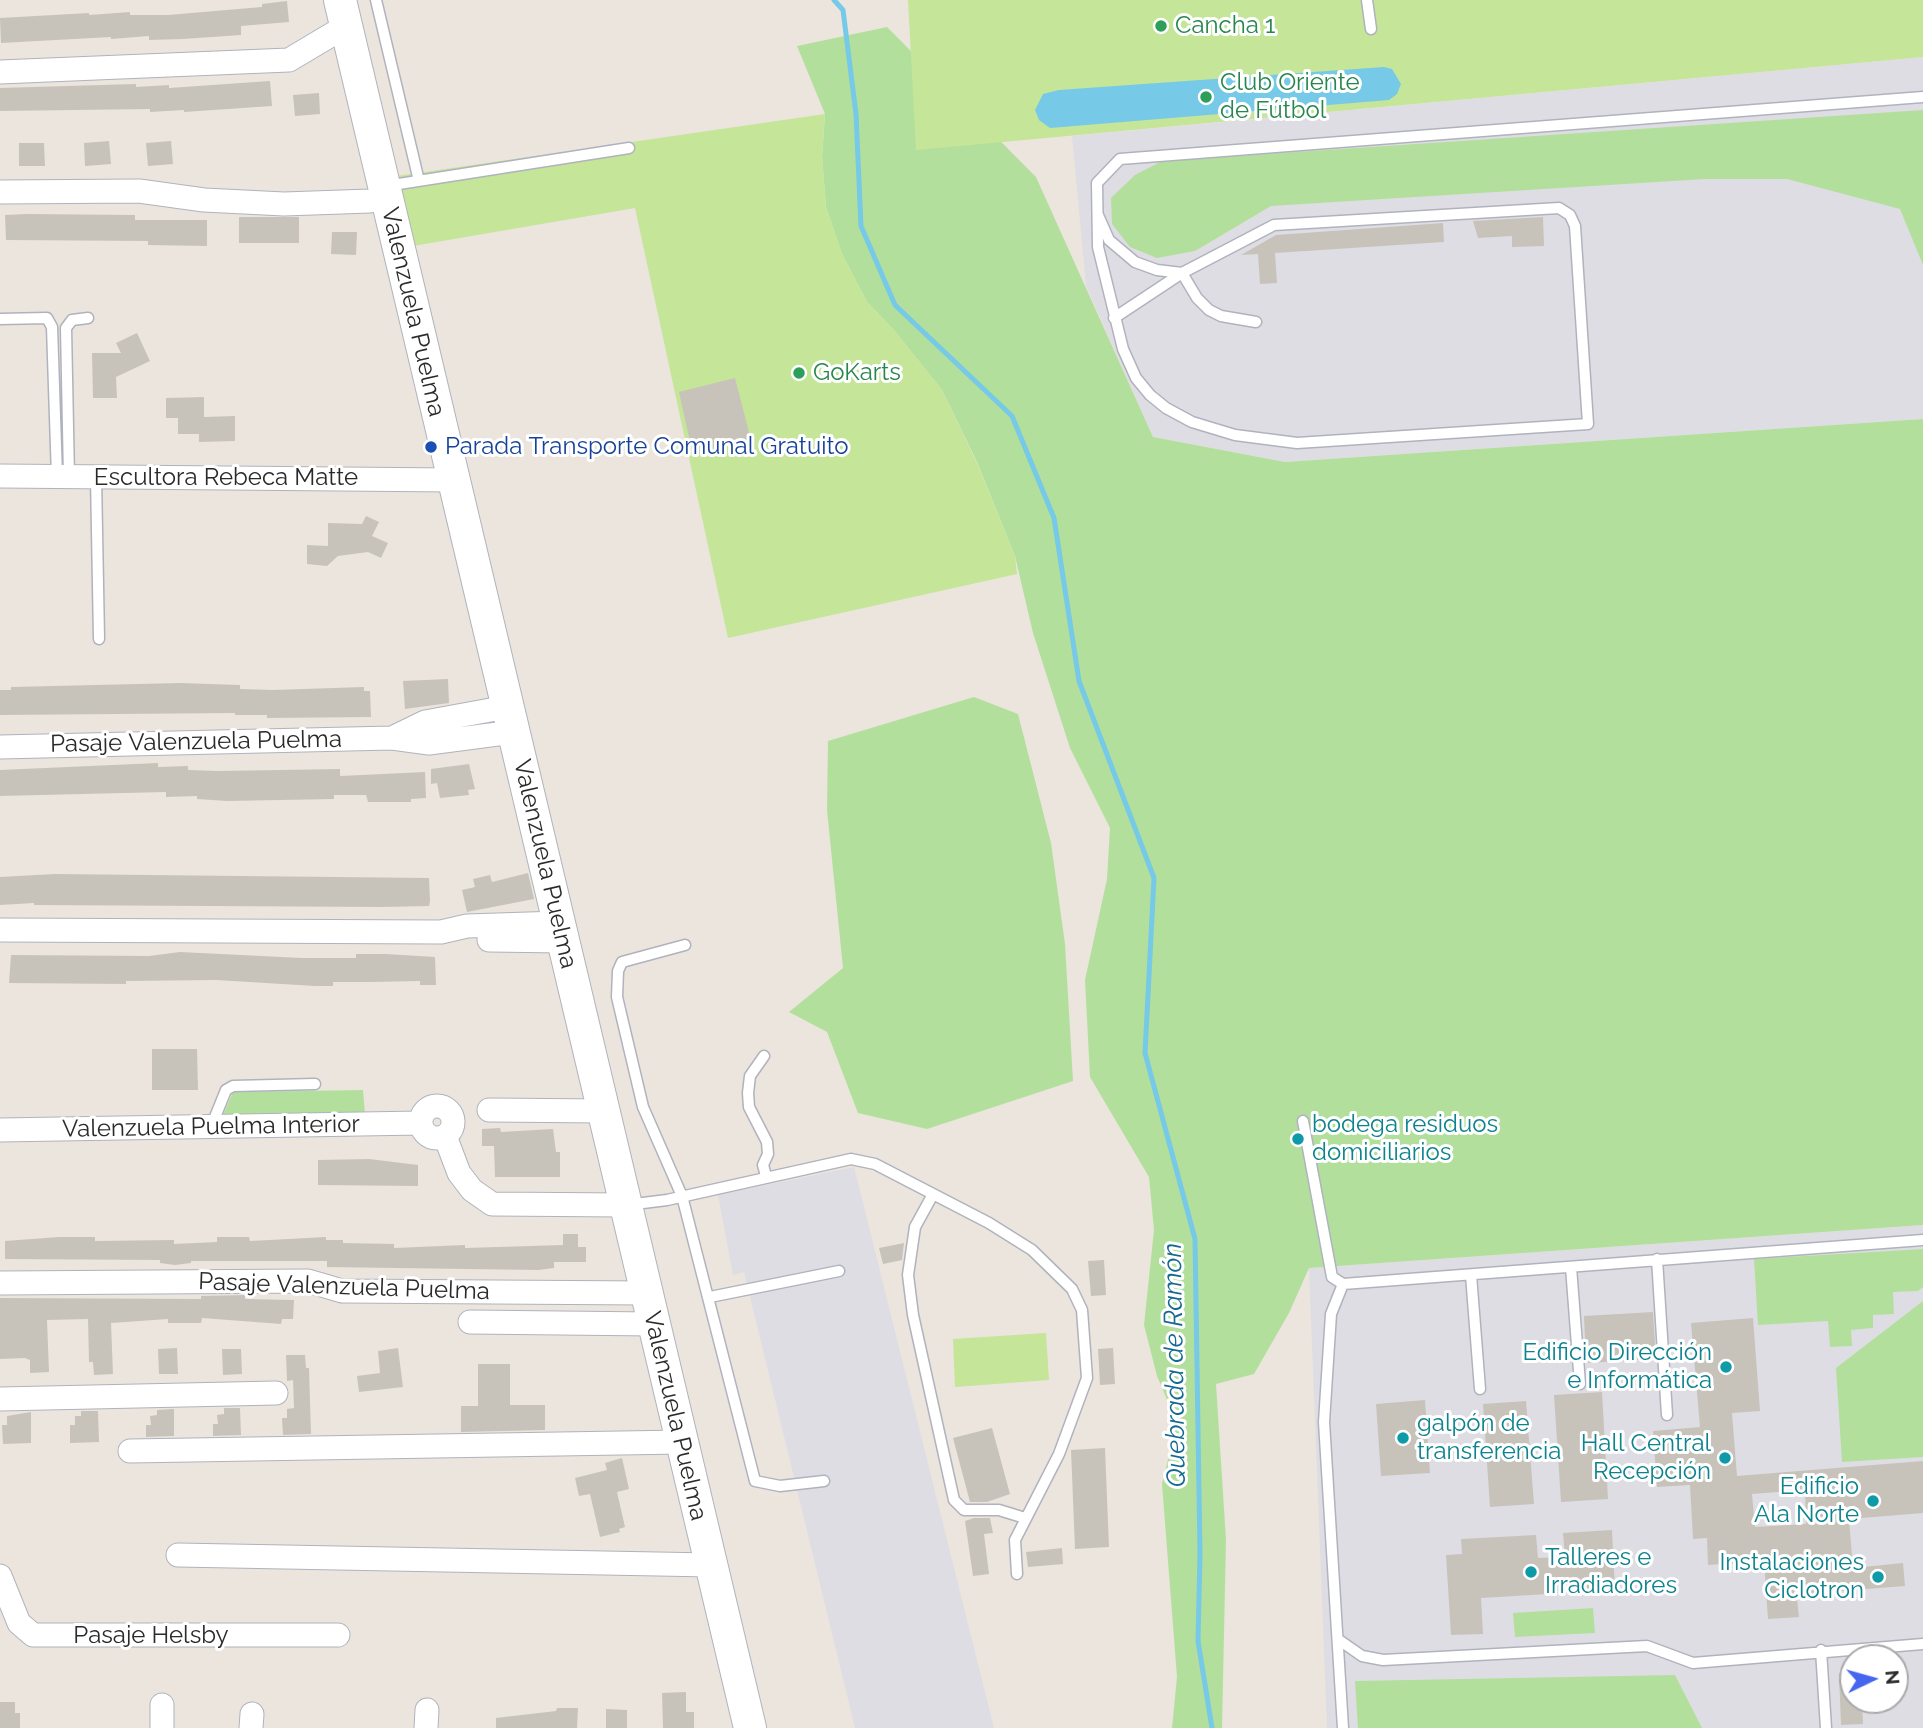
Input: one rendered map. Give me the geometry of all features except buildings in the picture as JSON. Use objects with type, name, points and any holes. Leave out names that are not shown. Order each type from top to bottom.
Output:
[{"type":"street","points":[[0,72],[289,60],[343,13]]},
{"type":"street","name":"Valenzuela Puelma","points":[[343,13],[750,1728]]},
{"type":"street","points":[[0,192],[139,191],[204,200],[284,204],[370,201],[385,192]]},
{"type":"street","name":"Escultora Rebeca Matte","points":[[0,476],[453,481]]},
{"type":"street","name":"Pasaje Valenzuela Puelma","points":[[0,747],[392,738],[425,722],[510,720]]},
{"type":"street","points":[[0,930],[441,932],[467,926],[561,932]]},
{"type":"street","name":"Valenzuela Puelma Interior","points":[[0,1130],[421,1123],[427,1109],[443,1107],[453,1121],[446,1136],[459,1173],[472,1190],[492,1204],[530,1207],[625,1205]]},
{"type":"street","points":[[489,1110],[603,1111]]},
{"type":"street","name":"Pasaje Valenzuela Puelma","points":[[0,1283],[308,1281],[342,1291],[646,1293]]},
{"type":"street","name":"Pasaje Valenzuela Puelma","points":[[470,1322],[653,1324]]},
{"type":"street","points":[[0,1399],[276,1393]]},
{"type":"street","points":[[130,1451],[681,1442]]},
{"type":"street","points":[[178,1555],[711,1565]]},
{"type":"street","name":"Pasaje Helsby","points":[[0,1576],[19,1623],[33,1635],[338,1635]]},
{"type":"street","points":[[162,1705],[162,1728]]},
{"type":"lane","points":[[376,0],[419,181]]},
{"type":"lane","points":[[1367,0],[1371,29]]},
{"type":"lane","points":[[1114,318],[1182,272],[1274,225],[1559,208],[1570,215],[1575,226],[1588,424],[1297,443],[1235,435],[1192,422],[1150,396],[1136,378],[1114,318],[1098,247],[1097,183],[1120,159],[1923,97]]},
{"type":"lane","points":[[385,192],[419,181],[629,148]]},
{"type":"lane","points":[[1098,215],[1109,240],[1135,262],[1157,270],[1182,272]]},
{"type":"lane","points":[[1182,272],[1197,298],[1209,310],[1221,316],[1256,322]]},
{"type":"lane","points":[[0,319],[47,318],[52,327],[63,477]]},
{"type":"lane","points":[[63,477],[66,328],[72,320],[88,318]]},
{"type":"lane","points":[[96,477],[99,639]]},
{"type":"lane","points":[[685,945],[622,962],[618,971],[617,997],[642,1107],[682,1196],[755,1481],[779,1486],[824,1481]]},
{"type":"lane","points":[[764,1056],[750,1076],[748,1093],[749,1107],[767,1142],[768,1154],[763,1165],[766,1176]]},
{"type":"lane","points":[[211,1127],[226,1090],[233,1086],[315,1084]]},
{"type":"lane","points":[[1303,1121],[1332,1277],[1343,1284],[1923,1240]]},
{"type":"lane","points":[[625,1205],[682,1196],[851,1159],[875,1164],[932,1196],[989,1223],[1032,1250],[1072,1289],[1082,1310],[1087,1378],[1059,1454],[1015,1540],[1017,1574]]},
{"type":"lane","points":[[932,1196],[915,1227],[908,1275],[913,1315],[954,1500],[964,1510],[999,1510],[1024,1518]]},
{"type":"lane","points":[[1657,1259],[1667,1415]]},
{"type":"lane","points":[[1571,1267],[1580,1384]]},
{"type":"lane","points":[[710,1297],[839,1271]]},
{"type":"lane","points":[[1471,1275],[1480,1389]]},
{"type":"lane","points":[[1343,1284],[1331,1314],[1324,1422],[1343,1728]]},
{"type":"lane","points":[[1339,1640],[1362,1656],[1384,1660],[1647,1646],[1693,1663],[1821,1650],[1923,1644]]},
{"type":"lane","points":[[1821,1650],[1826,1728]]},
{"type":"shaded area","points":[[1923,57],[1923,419],[1285,462],[1153,437],[1086,286],[1072,136]]},
{"type":"shaded area","points":[[854,1167],[994,1728],[855,1728],[744,1272],[733,1275],[718,1195]]},
{"type":"shaded area","points":[[1923,1225],[1923,1728],[1327,1728],[1309,1268]]},
{"type":"green space","name":"Club Oriente de Fútbol","points":[[908,0],[1923,0],[1923,57],[916,150]]},
{"type":"green space","points":[[887,27],[1036,177],[1153,437],[1285,462],[1923,419],[1923,1225],[1309,1268],[1289,1313],[1254,1374],[1216,1384],[1226,1540],[1222,1728],[1172,1728],[1177,1677],[1162,1484],[1177,1423],[1157,1376],[1144,1325],[1154,1230],[1149,1177],[1090,1077],[1085,980],[1107,879],[1110,828],[1070,748],[1033,633],[1015,556],[977,462],[942,390],[893,329],[867,302],[842,254],[826,207],[822,157],[825,114],[797,46]]},
{"type":"green space","points":[[1923,110],[1923,265],[1900,209],[1787,179],[1705,179],[1271,206],[1195,251],[1157,258],[1130,247],[1112,224],[1111,198],[1135,175],[1162,161]]},
{"type":"green space","name":"GoKarts","points":[[825,114],[822,157],[826,207],[842,254],[867,302],[893,329],[942,390],[977,463],[1015,556],[1017,574],[728,638],[635,208],[413,246],[397,176]]},
{"type":"green space","points":[[974,697],[1018,714],[1051,843],[1065,944],[1073,1081],[927,1129],[858,1113],[827,1032],[789,1012],[843,968],[827,810],[828,741]]},
{"type":"green space","points":[[363,1090],[365,1114],[223,1115],[233,1092]]},
{"type":"green space","points":[[1923,1249],[1923,1287],[1918,1291],[1893,1292],[1894,1314],[1873,1315],[1873,1328],[1851,1330],[1852,1346],[1830,1347],[1828,1321],[1758,1325],[1754,1259]]},
{"type":"green space","points":[[1923,1301],[1923,1457],[1842,1462],[1836,1368]]},
{"type":"green space","points":[[1046,1333],[1049,1380],[955,1387],[953,1339]]},
{"type":"green space","points":[[1593,1608],[1595,1633],[1515,1637],[1513,1613]]},
{"type":"green space","points":[[1675,1675],[1702,1728],[1358,1728],[1355,1681]]},
{"type":"water","points":[[1384,67],[1392,69],[1401,84],[1397,94],[1389,100],[1050,128],[1039,120],[1035,110],[1043,94],[1059,90]]},
{"type":"waterway","name":"Quebrada de Ramón","points":[[834,0],[843,10],[856,114],[861,226],[895,305],[1012,416],[1054,518],[1079,681],[1154,878],[1145,1053],[1195,1239],[1200,1554],[1198,1641],[1212,1728]]},
{"type":"place","name":"Cancha 1","points":[[1161,26]]},
{"type":"place","name":"Club Oriente de Fútbol","points":[[1206,97]]},
{"type":"place","name":"GoKarts","points":[[799,373]]},
{"type":"place","name":"Parada Transporte Comunal Gratuito","points":[[431,447]]},
{"type":"place","name":"bodega residuos domiciliarios","points":[[1298,1139]]},
{"type":"place","name":"Edificio Dirección e Informática","points":[[1726,1367]]},
{"type":"place","name":"galpón de transferencia","points":[[1403,1438]]},
{"type":"place","name":"Hall Central Recepción","points":[[1725,1458]]},
{"type":"place","name":"Edificio Ala Norte","points":[[1873,1501]]},
{"type":"place","name":"Talleres e Irradiadores","points":[[1531,1572]]},
{"type":"place","name":"Instalaciones Ciclotron","points":[[1878,1577]]}]
